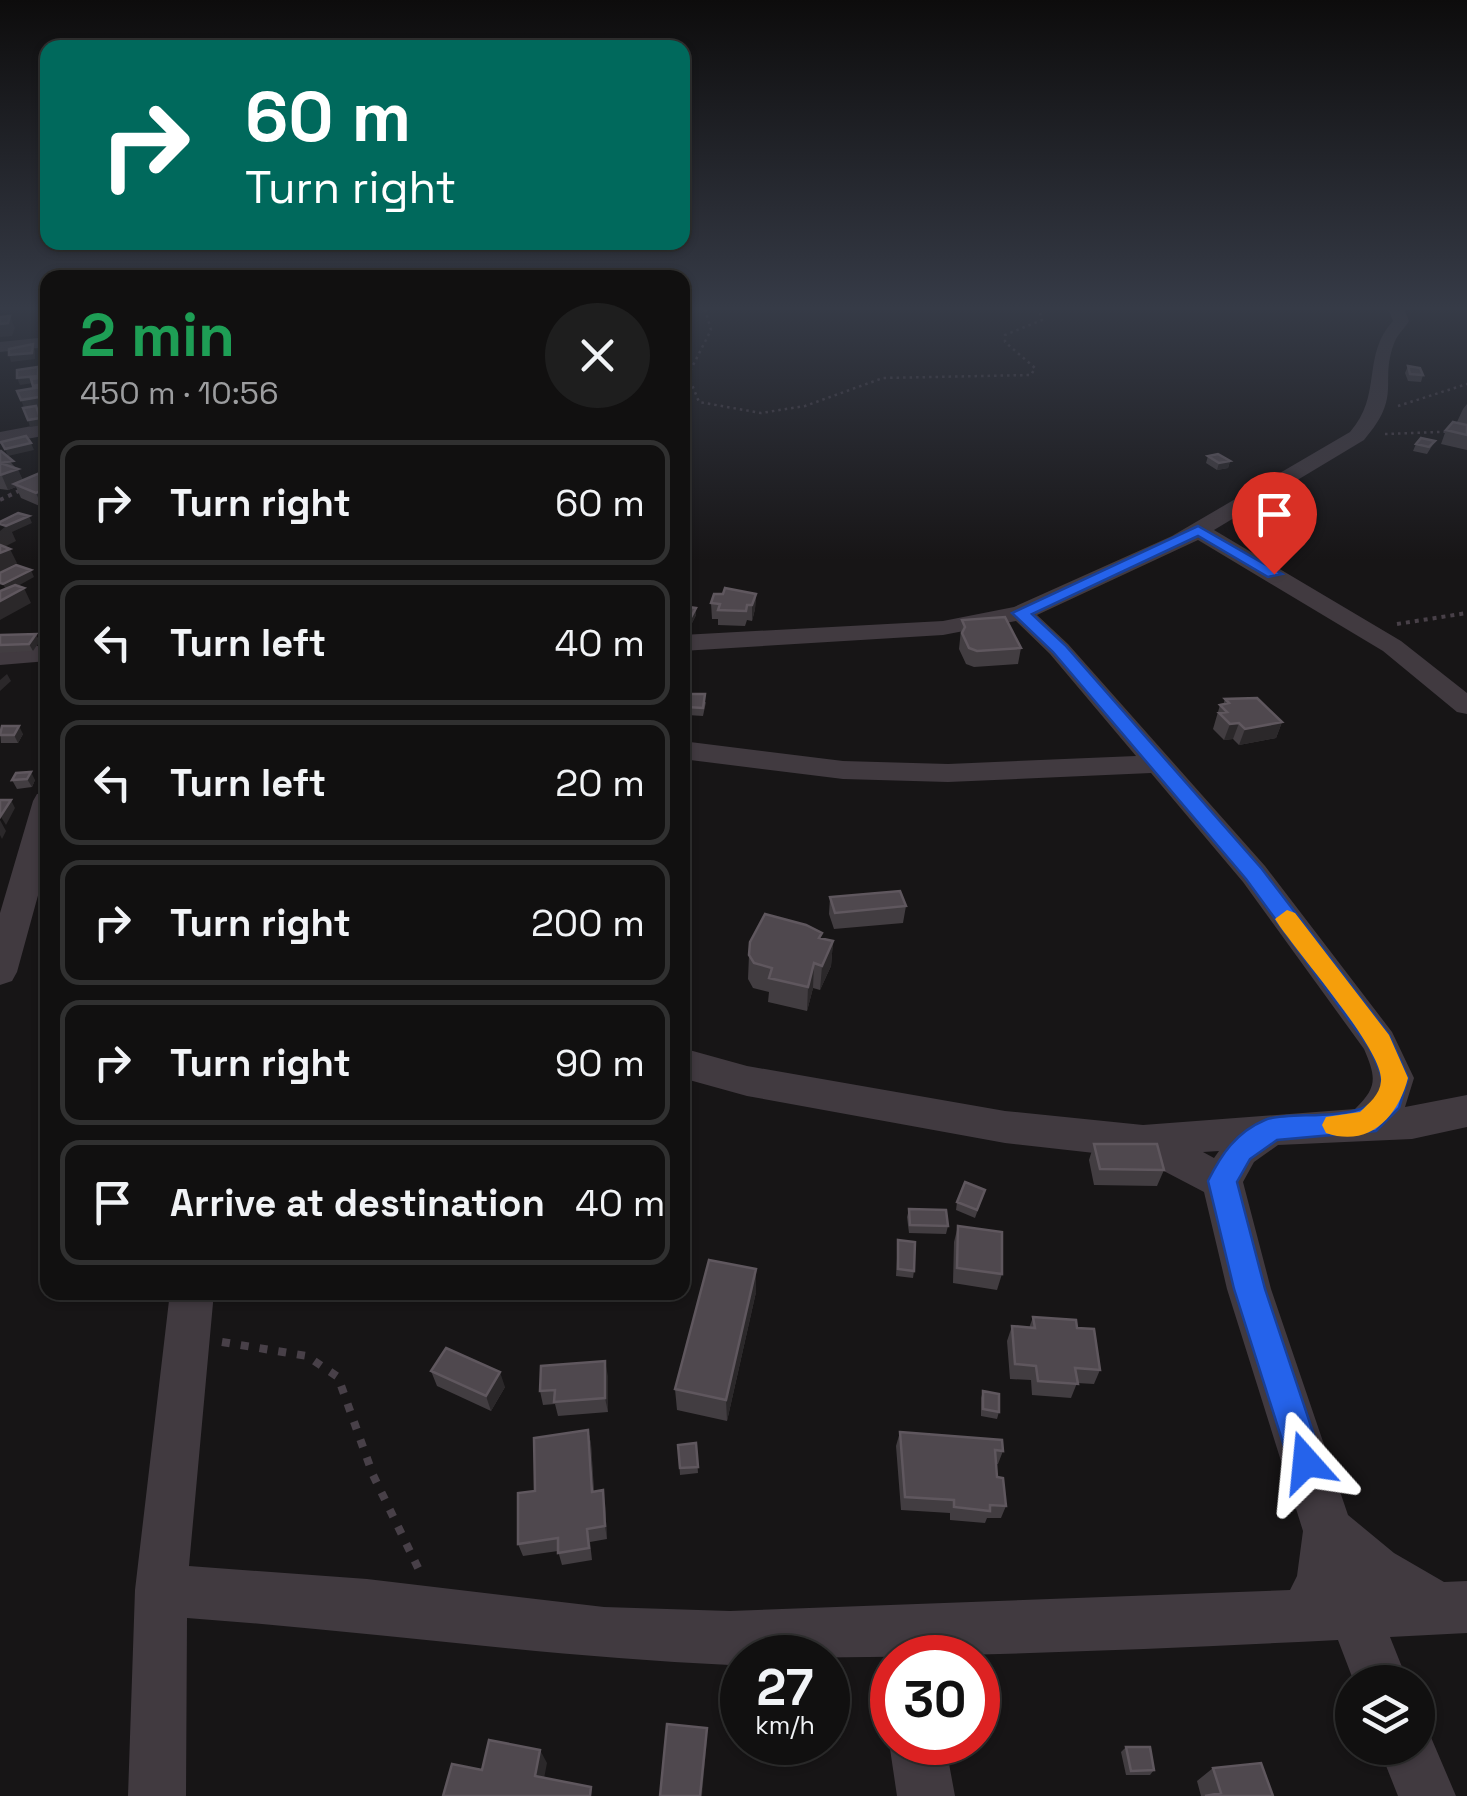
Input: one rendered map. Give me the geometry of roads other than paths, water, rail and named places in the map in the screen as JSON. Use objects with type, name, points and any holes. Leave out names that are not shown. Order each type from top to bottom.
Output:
[{"type":"street","points":[[690,642],[924,630],[1021,613],[1198,530],[1357,436],[1369,425],[1381,393]]},
{"type":"street","points":[[0,438],[40,430]]},
{"type":"street","points":[[1198,530],[1417,664],[1467,706]]},
{"type":"street","points":[[1021,613],[1059,648],[1254,874],[1380,1042],[1395,1078],[1389,1100],[1366,1123]]},
{"type":"street","points":[[0,657],[40,654]]},
{"type":"street","points":[[690,751],[843,770],[948,773],[1159,764]]},
{"type":"street","points":[[0,972],[40,830]]},
{"type":"street","points":[[690,1065],[747,1081],[1005,1128],[1143,1142],[1271,1129],[1412,1122],[1467,1111]]},
{"type":"street","points":[[1271,1129],[1240,1150],[1222,1181],[1250,1289],[1328,1531],[1322,1581],[1329,1614],[1369,1665]]},
{"type":"street","points":[[1143,1142],[1222,1181]]},
{"type":"street","points":[[157,1796],[162,1590],[188,1313]]},
{"type":"street","points":[[1328,1531],[1376,1570],[1453,1608]]},
{"type":"street","points":[[162,1590],[436,1613],[604,1633],[870,1643]]},
{"type":"street","points":[[975,1635],[1025,1629],[1453,1608]]},
{"type":"street","points":[[921,1765],[926,1796]]},
{"type":"street","points":[[1414,1765],[1426,1796]]}]
